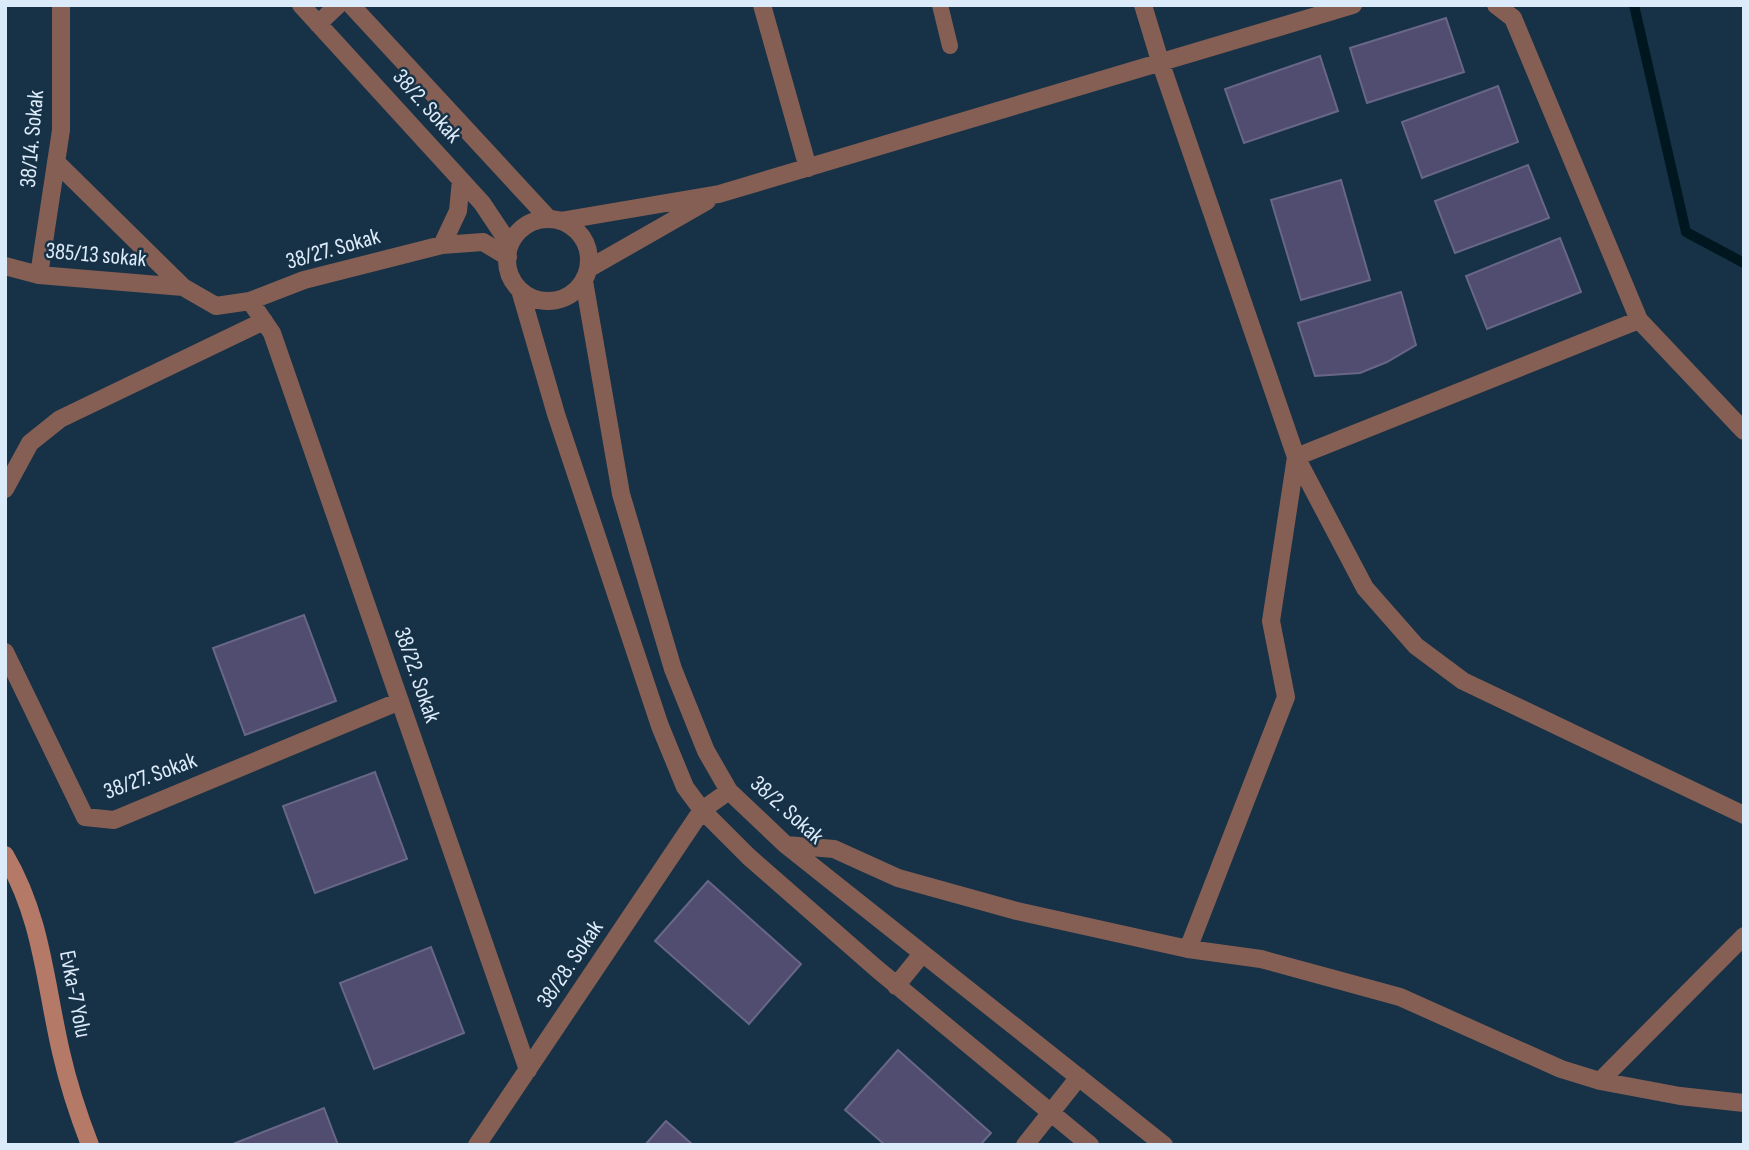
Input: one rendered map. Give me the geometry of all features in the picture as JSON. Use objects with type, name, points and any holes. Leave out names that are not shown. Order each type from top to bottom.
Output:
[{"type":"street","name":"38/14. Sokak","points":[[39,275],[61,130],[61,5]]},
{"type":"street","name":"38/2. Sokak","points":[[301,5],[482,203],[509,251]]},
{"type":"street","points":[[318,24],[338,5]]},
{"type":"street","name":"38/2. Sokak","points":[[351,5],[555,220]]},
{"type":"street","points":[[762,5],[808,168]]},
{"type":"street","points":[[1143,5],[1296,457],[1366,588],[1416,646],[1463,681],[1744,815]]},
{"type":"street","points":[[719,194],[586,275],[576,290],[554,301],[530,297],[520,290],[508,269],[509,251],[516,234],[537,221],[719,194],[1353,5]]},
{"type":"street","points":[[1496,5],[1513,18],[1639,320],[1744,431]]},
{"type":"street","name":"38/27. Sokak","points":[[57,162],[183,287],[216,306],[250,301],[304,280],[442,245],[483,242],[509,251]]},
{"type":"street","points":[[442,245],[458,211],[461,180]]},
{"type":"street","points":[[555,220],[572,226],[581,235],[587,246],[586,275]]},
{"type":"street","name":"385/13 sokak","points":[[5,266],[39,275],[183,287]]},
{"type":"street","name":"38/2. Sokak","points":[[586,275],[621,494],[673,669],[706,751],[729,791],[786,845],[1164,1145]]},
{"type":"street","points":[[520,290],[556,414],[660,726],[685,787],[702,810],[749,857],[896,986],[1090,1145]]},
{"type":"street","name":"38/22. Sokak","points":[[250,301],[272,333],[528,1070]]},
{"type":"street","points":[[1296,457],[1639,320]]},
{"type":"street","points":[[5,489],[30,443],[60,419],[264,321]]},
{"type":"street","points":[[1188,949],[1286,697],[1271,621],[1296,457]]},
{"type":"street","name":"38/27. Sokak","points":[[5,652],[85,817],[114,821],[400,701]]},
{"type":"street","points":[[702,810],[729,791]]},
{"type":"street","name":"38/28. Sokak","points":[[477,1145],[702,810]]},
{"type":"street","points":[[786,845],[834,849],[898,878],[1017,911],[1188,949],[1261,959],[1400,997],[1561,1069],[1600,1081],[1680,1096],[1744,1103]]},
{"type":"street","name":"Evka-7 Yolu","points":[[5,855],[25,894],[41,943],[63,1059],[90,1145]]},
{"type":"street","points":[[1600,1081],[1744,936]]},
{"type":"street","points":[[896,986],[922,954]]},
{"type":"street","points":[[1025,1145],[1079,1077]]},
{"type":"lane","points":[[940,5],[950,46]]},
{"type":"building","points":[[1446,18],[1464,72],[1367,103],[1350,48]]},
{"type":"building","points":[[1320,56],[1338,111],[1244,143],[1225,89]]},
{"type":"building","points":[[1498,86],[1518,142],[1422,178],[1402,122]]},
{"type":"building","points":[[1528,165],[1549,218],[1455,253],[1435,201]]},
{"type":"building","points":[[1341,180],[1370,280],[1301,300],[1271,200]]},
{"type":"building","points":[[1560,238],[1581,292],[1487,329],[1466,276]]},
{"type":"building","points":[[1401,292],[1416,345],[1387,362],[1360,373],[1315,376],[1298,323]]},
{"type":"building","points":[[304,615],[336,701],[245,735],[213,648]]},
{"type":"building","points":[[375,772],[407,859],[315,893],[283,806]]},
{"type":"building","points":[[708,881],[801,964],[749,1024],[655,941]]},
{"type":"building","points":[[431,947],[464,1033],[374,1069],[340,983]]},
{"type":"building","points":[[898,1050],[991,1133],[980,1145],[885,1145],[845,1110]]},
{"type":"building","points":[[324,1108],[338,1145],[233,1145],[233,1144]]},
{"type":"building","points":[[666,1121],[693,1145],[645,1145]]},
{"type":"waterway","points":[[1634,5],[1686,232],[1744,263]]}]
